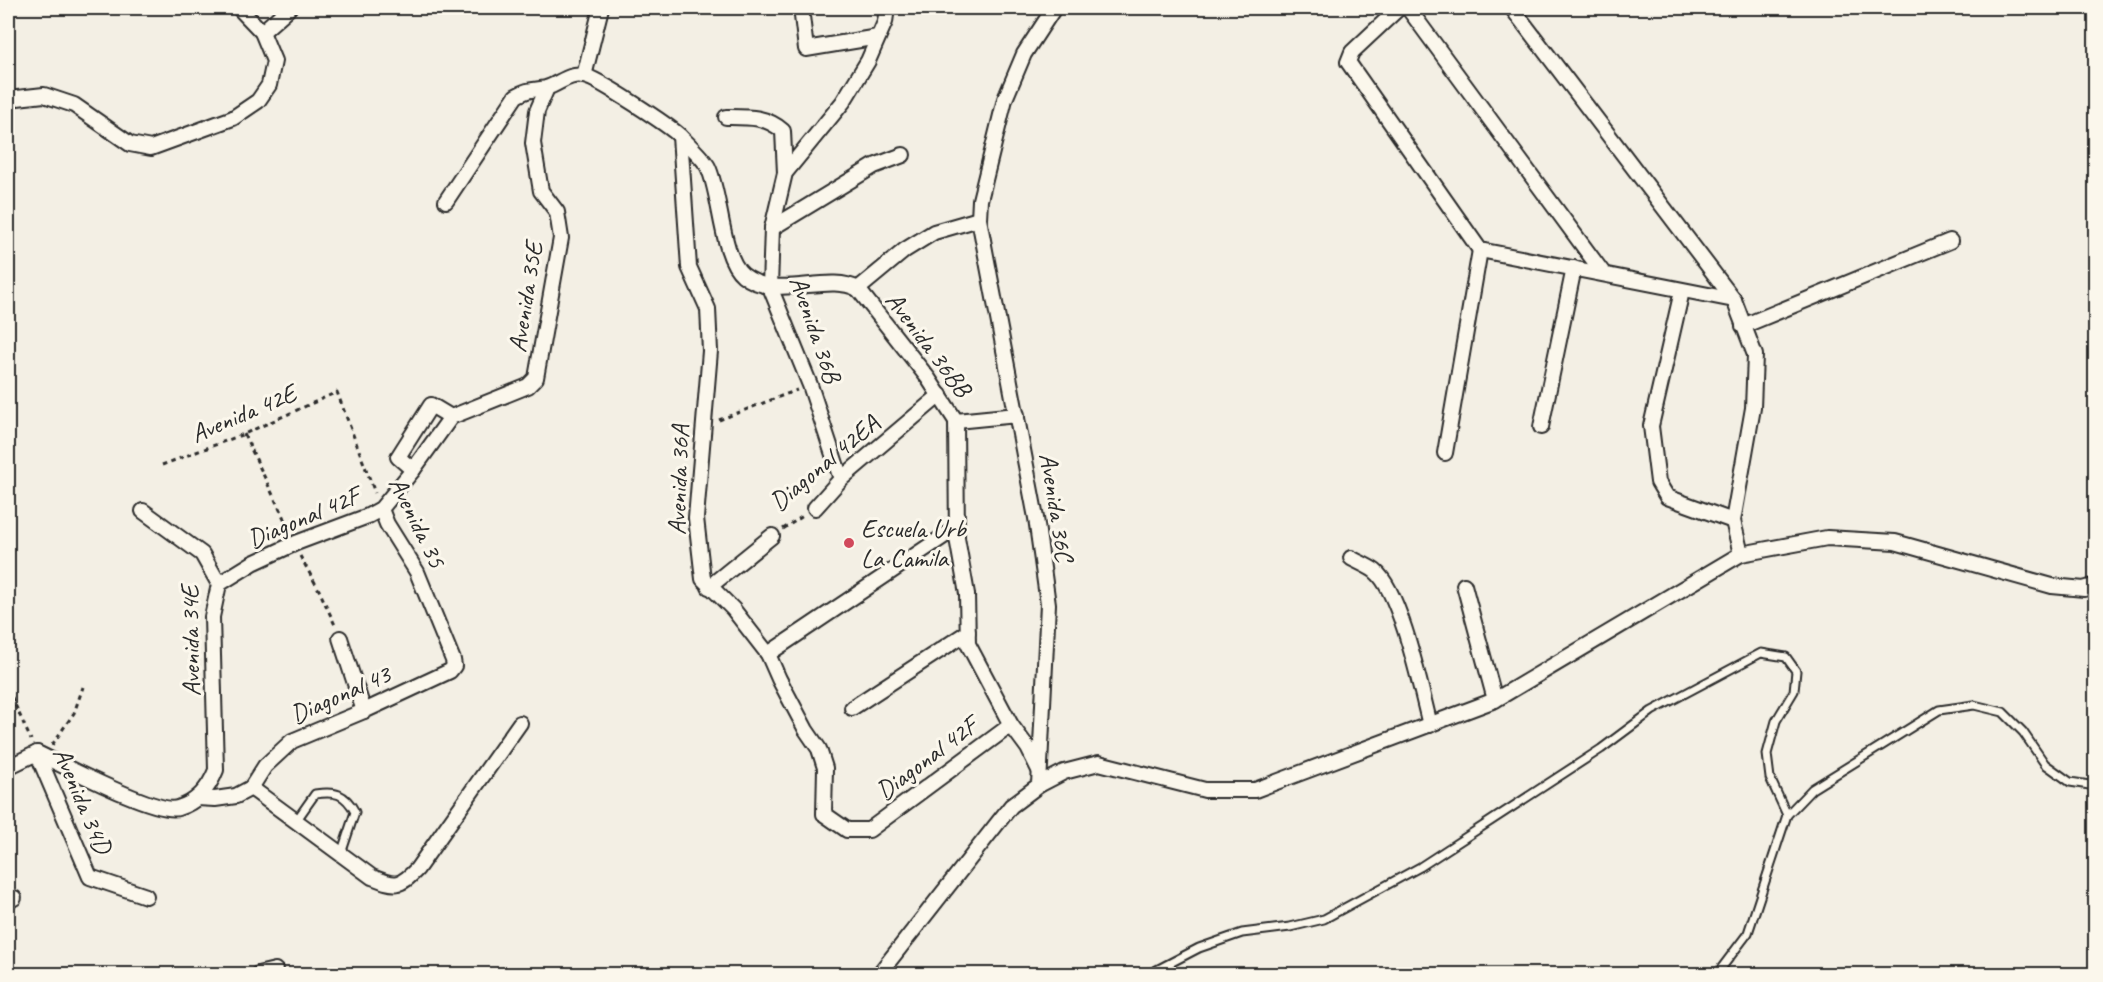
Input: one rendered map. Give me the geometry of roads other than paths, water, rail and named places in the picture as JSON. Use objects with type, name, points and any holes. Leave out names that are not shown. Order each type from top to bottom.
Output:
[{"type":"street","points":[[8,99],[44,95],[74,105],[130,144],[151,148],[233,118],[258,101],[269,85],[274,61],[262,32],[239,8]]},
{"type":"street","points":[[262,32],[289,8]]},
{"type":"street","points":[[584,76],[601,8]]},
{"type":"street","points":[[801,8],[806,49],[878,37]]},
{"type":"street","name":"Avenida 36B","points":[[841,478],[810,385],[770,287],[772,228],[785,173],[843,102],[867,61],[885,22],[887,8]]},
{"type":"street","name":"Avenida 36C","points":[[1039,785],[1048,604],[1036,518],[979,219],[980,200],[1005,99],[1024,54],[1054,8]]},
{"type":"street","points":[[1399,8],[1352,52],[1348,62],[1480,250],[1734,300]]},
{"type":"street","points":[[1408,8],[1602,273]]},
{"type":"street","points":[[1512,8],[1734,300],[1755,355],[1753,408],[1733,521],[1741,554]]},
{"type":"street","points":[[446,201],[516,96],[529,89],[546,87],[565,77],[584,76],[600,83],[680,136],[708,167],[732,262],[743,275],[770,287],[845,284],[858,289],[905,250],[934,232],[979,219]]},
{"type":"street","name":"Avenida 35E","points":[[451,417],[528,386],[536,378],[561,238],[557,212],[541,191],[533,142],[537,111],[546,87]]},
{"type":"street","points":[[726,117],[761,118],[773,122],[783,131],[785,173]]},
{"type":"street","name":"Avenida 36A","points":[[680,136],[689,267],[708,309],[710,351],[696,518],[703,579],[709,587]]},
{"type":"street","points":[[772,228],[874,166],[903,155]]},
{"type":"street","points":[[1743,326],[1950,242]]},
{"type":"street","points":[[1445,453],[1480,250]]},
{"type":"street","points":[[1541,427],[1574,268]]},
{"type":"street","name":"Avenida 36BB","points":[[858,289],[940,395],[956,421],[956,528],[967,594],[968,644],[1011,724],[1028,748],[1039,770]]},
{"type":"street","points":[[1682,291],[1651,426],[1658,482],[1667,497],[1733,521]]},
{"type":"street","name":"Diagonal 42EA","points":[[815,508],[841,478],[940,395]]},
{"type":"street","points":[[413,470],[398,457],[431,405],[451,417]]},
{"type":"street","points":[[956,421],[1017,415]]},
{"type":"street","name":"Diagonal 42F","points":[[219,584],[263,558],[381,509],[413,470],[451,417]]},
{"type":"street","name":"Avenida 35","points":[[381,509],[387,524],[422,583],[453,660],[454,666],[450,671]]},
{"type":"street","name":"Avenida 34E","points":[[142,511],[202,554],[219,584],[212,616],[216,770],[210,786],[197,798]]},
{"type":"street","points":[[709,587],[733,609],[768,654],[956,528]]},
{"type":"street","name":"Diagonal 42EA","points":[[709,587],[772,536]]},
{"type":"street","points":[[879,975],[1011,806],[1039,785],[1064,772],[1099,763],[1205,790],[1255,790],[1495,700],[1741,554],[1827,538],[1895,542],[2052,586],[2084,589],[2096,585]]},
{"type":"street","points":[[1351,558],[1376,572],[1389,589],[1398,609],[1430,725]]},
{"type":"street","points":[[1464,585],[1495,700]]},
{"type":"street","points":[[852,708],[968,632]]},
{"type":"street","points":[[340,638],[364,711]]},
{"type":"street","name":"Diagonal 42F","points":[[768,654],[806,730],[819,749],[825,768],[824,814],[847,830],[869,830],[1011,724]]},
{"type":"street","name":"Diagonal 43","points":[[251,788],[266,766],[292,741],[450,671]]},
{"type":"street","points":[[8,767],[41,754],[153,806],[177,809],[197,798],[214,799],[236,796],[251,788],[372,877],[391,885],[405,881],[417,869],[519,723]]},
{"type":"street","name":"Avenida 34D","points":[[41,754],[90,877],[146,896]]},
{"type":"street","points":[[258,975],[275,970]]},
{"type":"lane","points":[[1149,975],[1199,948],[1242,933],[1290,927],[1324,919],[1420,867],[1601,749],[1652,711],[1761,653],[1786,657],[1796,671],[1794,691],[1776,721],[1767,754],[1770,778],[1787,816]]},
{"type":"lane","points":[[1718,975],[1748,933],[1787,816],[1812,789],[1939,710],[1974,705],[2003,712],[2023,732],[2045,764],[2070,782],[2096,786]]},
{"type":"lane","points":[[297,821],[315,794],[332,792],[349,800],[354,812],[341,854]]},
{"type":"place","name":"Escuela Urb La Camila","points":[[849,543]]}]
